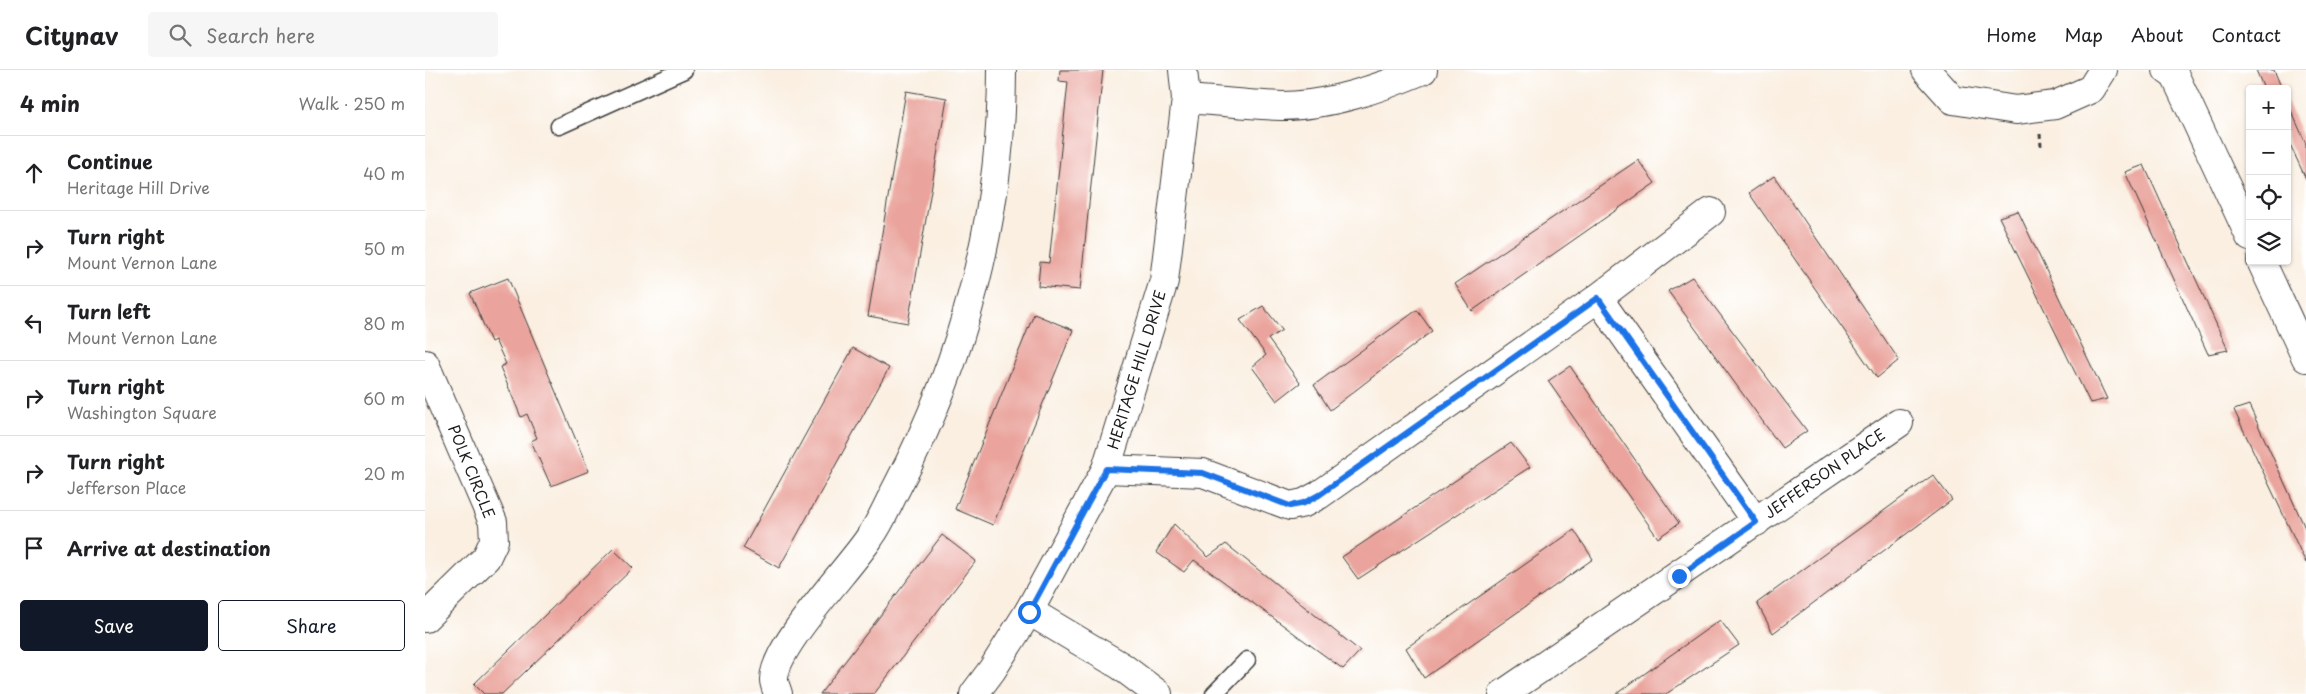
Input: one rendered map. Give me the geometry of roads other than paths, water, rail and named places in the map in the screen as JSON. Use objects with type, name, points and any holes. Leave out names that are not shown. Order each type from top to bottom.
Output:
[{"type":"street","points":[[778,694],[774,679],[781,652],[871,537],[918,448],[956,349],[990,222],[1002,110],[1002,70]]},
{"type":"street","name":"HERITAGE HILL DRIVE","points":[[974,694],[992,670],[1029,612],[1106,469],[1164,281],[1186,98],[1183,70]]},
{"type":"street","points":[[1186,98],[1283,106],[1293,105],[1330,100],[1379,88],[1423,70]]},
{"type":"street","points":[[1926,70],[1953,100],[2016,110],[2055,105],[2091,89],[2103,70]]},
{"type":"street","points":[[2167,70],[2175,76],[2246,228]]},
{"type":"street","points":[[1106,469],[1203,473],[1290,506],[1304,503],[1319,495],[1598,298],[1711,212]]},
{"type":"street","points":[[2263,265],[2306,358]]},
{"type":"street","points":[[1598,298],[1756,522]]},
{"type":"street","name":"POLK CIRCLE","points":[[425,364],[493,522],[494,541],[486,558],[425,618]]},
{"type":"street","name":"JEFFERSON PLACE","points":[[1503,694],[1899,423]]},
{"type":"street","points":[[1029,612],[1121,666],[1158,694]]},
{"type":"lane","points":[[559,126],[684,70]]},
{"type":"lane","points":[[1214,694],[1247,660]]}]
